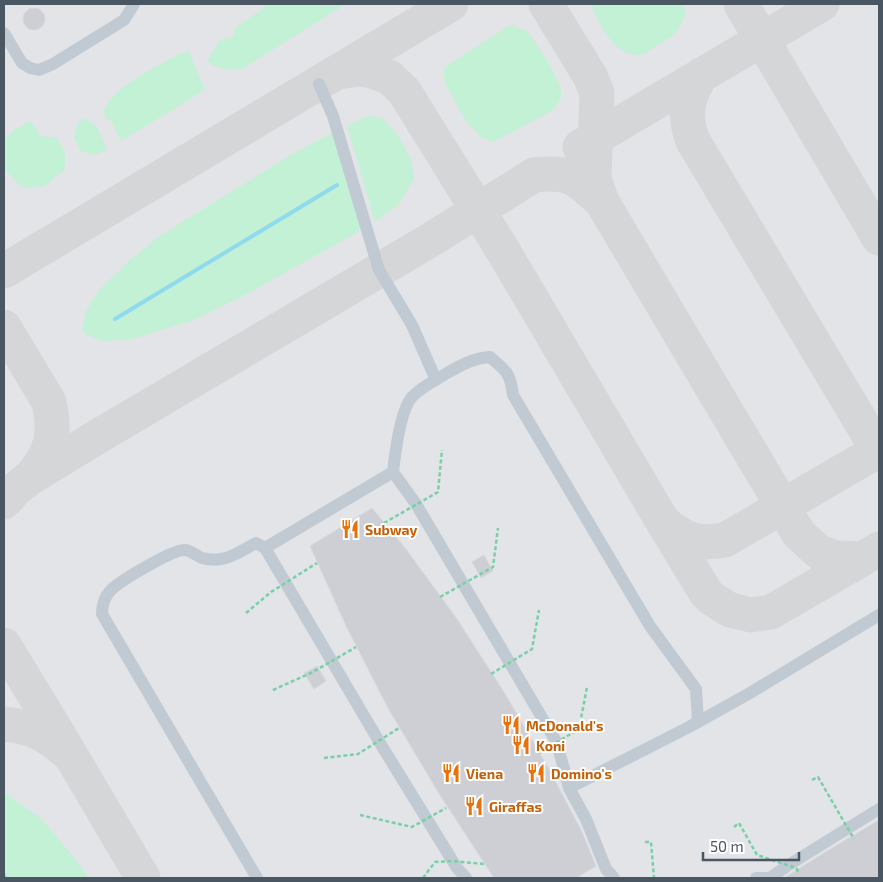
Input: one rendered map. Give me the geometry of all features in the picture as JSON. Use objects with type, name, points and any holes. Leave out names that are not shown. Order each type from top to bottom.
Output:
[{"type":"lane","points":[[4,34],[22,63],[30,68],[39,70],[53,64],[124,20],[134,4]]},
{"type":"lane","points":[[319,84],[334,116],[379,270],[412,325],[436,380]]},
{"type":"lane","points":[[614,878],[606,868],[586,819],[569,788],[557,742],[416,504],[393,472],[405,408],[411,398],[436,380],[470,361],[490,357],[504,369],[511,379],[512,395],[604,550],[650,626],[696,689],[698,721]]},
{"type":"lane","points":[[266,548],[393,472]]},
{"type":"lane","points":[[257,878],[102,614],[103,601],[111,590],[169,554],[184,550],[216,561],[256,543],[266,548],[379,741],[452,861],[466,878]]},
{"type":"lane","points":[[569,788],[750,693],[879,614]]},
{"type":"lane","points":[[756,878],[770,878],[879,809]]},
{"type":"path","points":[[384,523],[438,492],[442,450]]},
{"type":"path","points":[[440,597],[493,567],[498,528]]},
{"type":"path","points":[[246,613],[271,592],[317,563]]},
{"type":"path","points":[[491,674],[532,649],[539,610]]},
{"type":"path","points":[[273,690],[313,672],[356,647]]},
{"type":"path","points":[[540,753],[579,728],[586,688]]},
{"type":"path","points":[[324,758],[358,754],[399,728]]},
{"type":"path","points":[[812,780],[818,777],[854,839]]},
{"type":"path","points":[[360,815],[412,827],[446,808]]},
{"type":"path","points":[[734,827],[739,823],[757,855],[796,868],[799,873]]},
{"type":"path","points":[[645,842],[651,842],[654,878]]},
{"type":"path","points":[[423,878],[435,862],[452,861],[484,864]]},
{"type":"shaded area","points":[[4,4],[879,4],[879,878],[4,878]]},
{"type":"green space","points":[[266,4],[346,4],[242,69],[224,69],[207,61],[220,40],[233,37],[237,26],[263,9]]},
{"type":"green space","points":[[591,4],[683,4],[686,13],[672,36],[639,55],[630,54],[614,44],[603,29]]},
{"type":"green space","points":[[512,24],[517,28],[526,30],[537,44],[561,88],[561,97],[556,107],[548,113],[493,142],[482,138],[466,121],[446,85],[443,75],[445,67]]},
{"type":"green space","points":[[188,50],[205,90],[121,141],[111,120],[106,120],[104,115],[108,103],[116,94],[140,76]]},
{"type":"green space","points":[[368,116],[382,118],[397,134],[411,159],[414,179],[399,204],[375,222],[347,126]]},
{"type":"green space","points":[[85,118],[97,127],[107,150],[95,155],[81,151],[74,138],[77,125]]},
{"type":"green space","points":[[31,121],[40,136],[57,138],[65,153],[65,169],[45,186],[23,188],[5,167],[4,139],[16,129]]},
{"type":"green space","points":[[333,132],[363,229],[247,294],[192,321],[132,339],[106,341],[91,337],[82,331],[86,311],[100,289],[158,237],[289,156]]},
{"type":"green space","points":[[5,793],[42,819],[89,878],[4,878]]},
{"type":"building","points":[[34,8],[42,11],[45,19],[42,27],[34,30],[26,27],[23,19],[26,11]]},
{"type":"building","points":[[372,508],[406,549],[457,619],[504,692],[549,769],[582,832],[596,866],[576,878],[494,878],[438,792],[388,708],[347,628],[310,546]]},
{"type":"building","points":[[484,555],[493,571],[481,578],[472,562]]},
{"type":"building","points":[[317,666],[326,681],[314,689],[304,673]]},
{"type":"building","points":[[879,820],[879,878],[784,878],[822,854]]},
{"type":"waterway","points":[[115,319],[337,185]]},
{"type":"taxiway","points":[[4,271],[451,4]]},
{"type":"taxiway","points":[[546,4],[590,76],[597,93],[594,179],[602,202],[799,534],[819,552],[836,558],[861,559]]},
{"type":"taxiway","points":[[741,4],[879,238]]},
{"type":"taxiway","points":[[580,147],[822,4]]},
{"type":"taxiway","points":[[339,72],[358,69],[369,70],[389,77],[404,91],[505,254],[660,517],[706,593],[711,598],[730,610],[751,615],[771,612],[879,549]]},
{"type":"taxiway","points":[[701,75],[692,92],[687,115],[693,141],[879,452]]},
{"type":"taxiway","points":[[4,502],[28,479],[432,239],[534,175],[565,175],[586,187],[602,202]]},
{"type":"taxiway","points":[[4,327],[49,402],[52,433],[48,451],[31,477]]},
{"type":"taxiway","points":[[663,522],[692,540],[707,542],[725,540],[879,450]]},
{"type":"taxiway","points":[[4,645],[143,878]]},
{"type":"taxiway","points":[[4,724],[37,732],[65,751]]},
{"type":"place","name":"Subway","points":[[350,529]]},
{"type":"place","name":"McDonald's","points":[[511,725]]},
{"type":"place","name":"Koni","points":[[521,745]]},
{"type":"place","name":"Viena","points":[[451,773]]},
{"type":"place","name":"Domino's","points":[[536,773]]},
{"type":"place","name":"Giraffas","points":[[474,806]]}]
